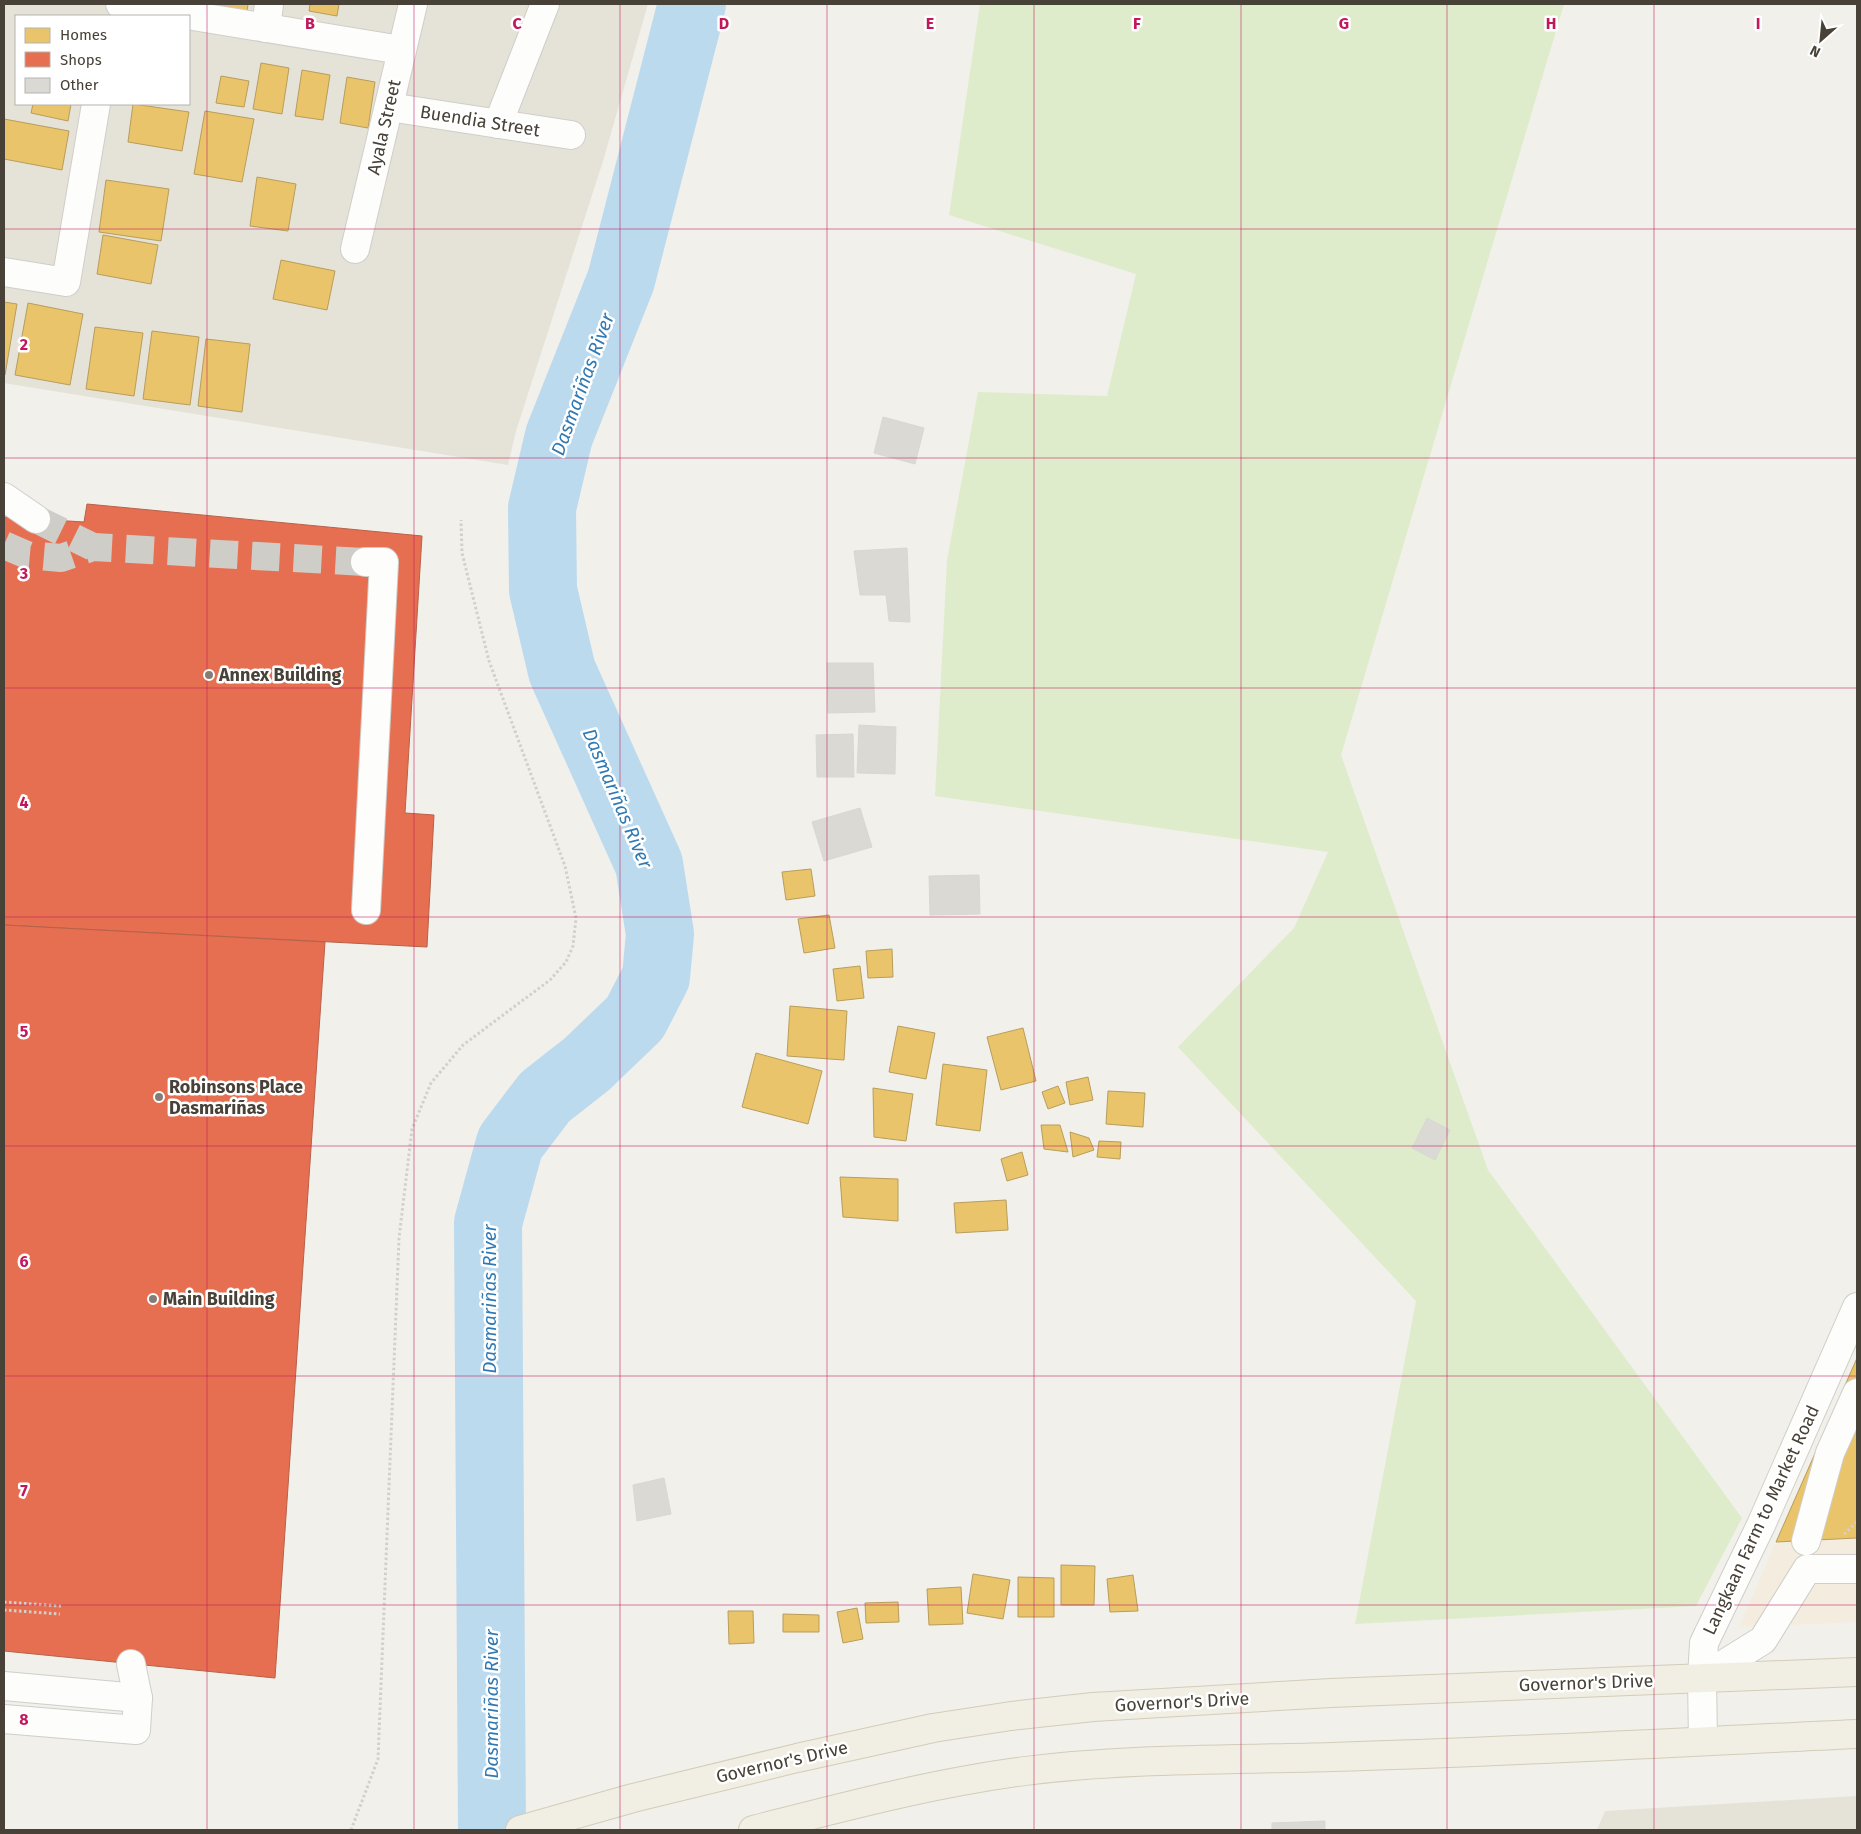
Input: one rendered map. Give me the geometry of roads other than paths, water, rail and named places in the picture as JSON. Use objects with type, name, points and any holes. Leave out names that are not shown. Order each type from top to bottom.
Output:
[{"type":"main road","name":"Governor's Drive","points":[[520,1830],[633,1798],[797,1758],[914,1732],[1012,1716],[1093,1707],[1330,1693],[1857,1672]]},
{"type":"main road","points":[[752,1830],[927,1788],[1025,1771],[1099,1764],[1181,1760],[1334,1757],[1857,1734]]},
{"type":"street","points":[[120,4],[267,16],[402,50]]},
{"type":"street","name":"Ayala Street","points":[[355,249],[412,4]]},
{"type":"street","points":[[498,124],[545,4]]},
{"type":"street","points":[[4,272],[66,282],[96,105]]},
{"type":"street","name":"Buendia Street","points":[[388,107],[571,135]]},
{"type":"street","points":[[4,497],[36,519]]},
{"type":"street","points":[[365,562],[384,562],[366,910]]},
{"type":"street","name":"Langkaan Farm to Market Road","points":[[1703,1741],[1702,1678],[1704,1643],[1761,1525],[1857,1307]]},
{"type":"street","points":[[1806,1541],[1830,1453],[1857,1393]]},
{"type":"street","points":[[1702,1678],[1763,1640],[1807,1569],[1857,1569]]},
{"type":"street","points":[[4,1719],[136,1730],[141,1665]]},
{"type":"street","points":[[4,1686],[138,1698]]},
{"type":"waterway","name":"Dasmariñas River","points":[[492,1830],[488,1223],[510,1143],[545,1097],[587,1064],[635,1018],[656,977],[660,934],[649,864],[562,671],[543,590],[542,508],[559,436],[621,280],[692,4]]},
{"type":"tunnel","points":[[36,519],[93,547]]},
{"type":"tunnel","points":[[4,545],[27,555],[61,558],[93,547],[365,562]]},
{"type":"place","name":"Annex Building","points":[[209,675]]},
{"type":"place","name":"Robinsons Place Dasmariñas","points":[[159,1097]]},
{"type":"place","name":"Main Building","points":[[153,1299]]}]
